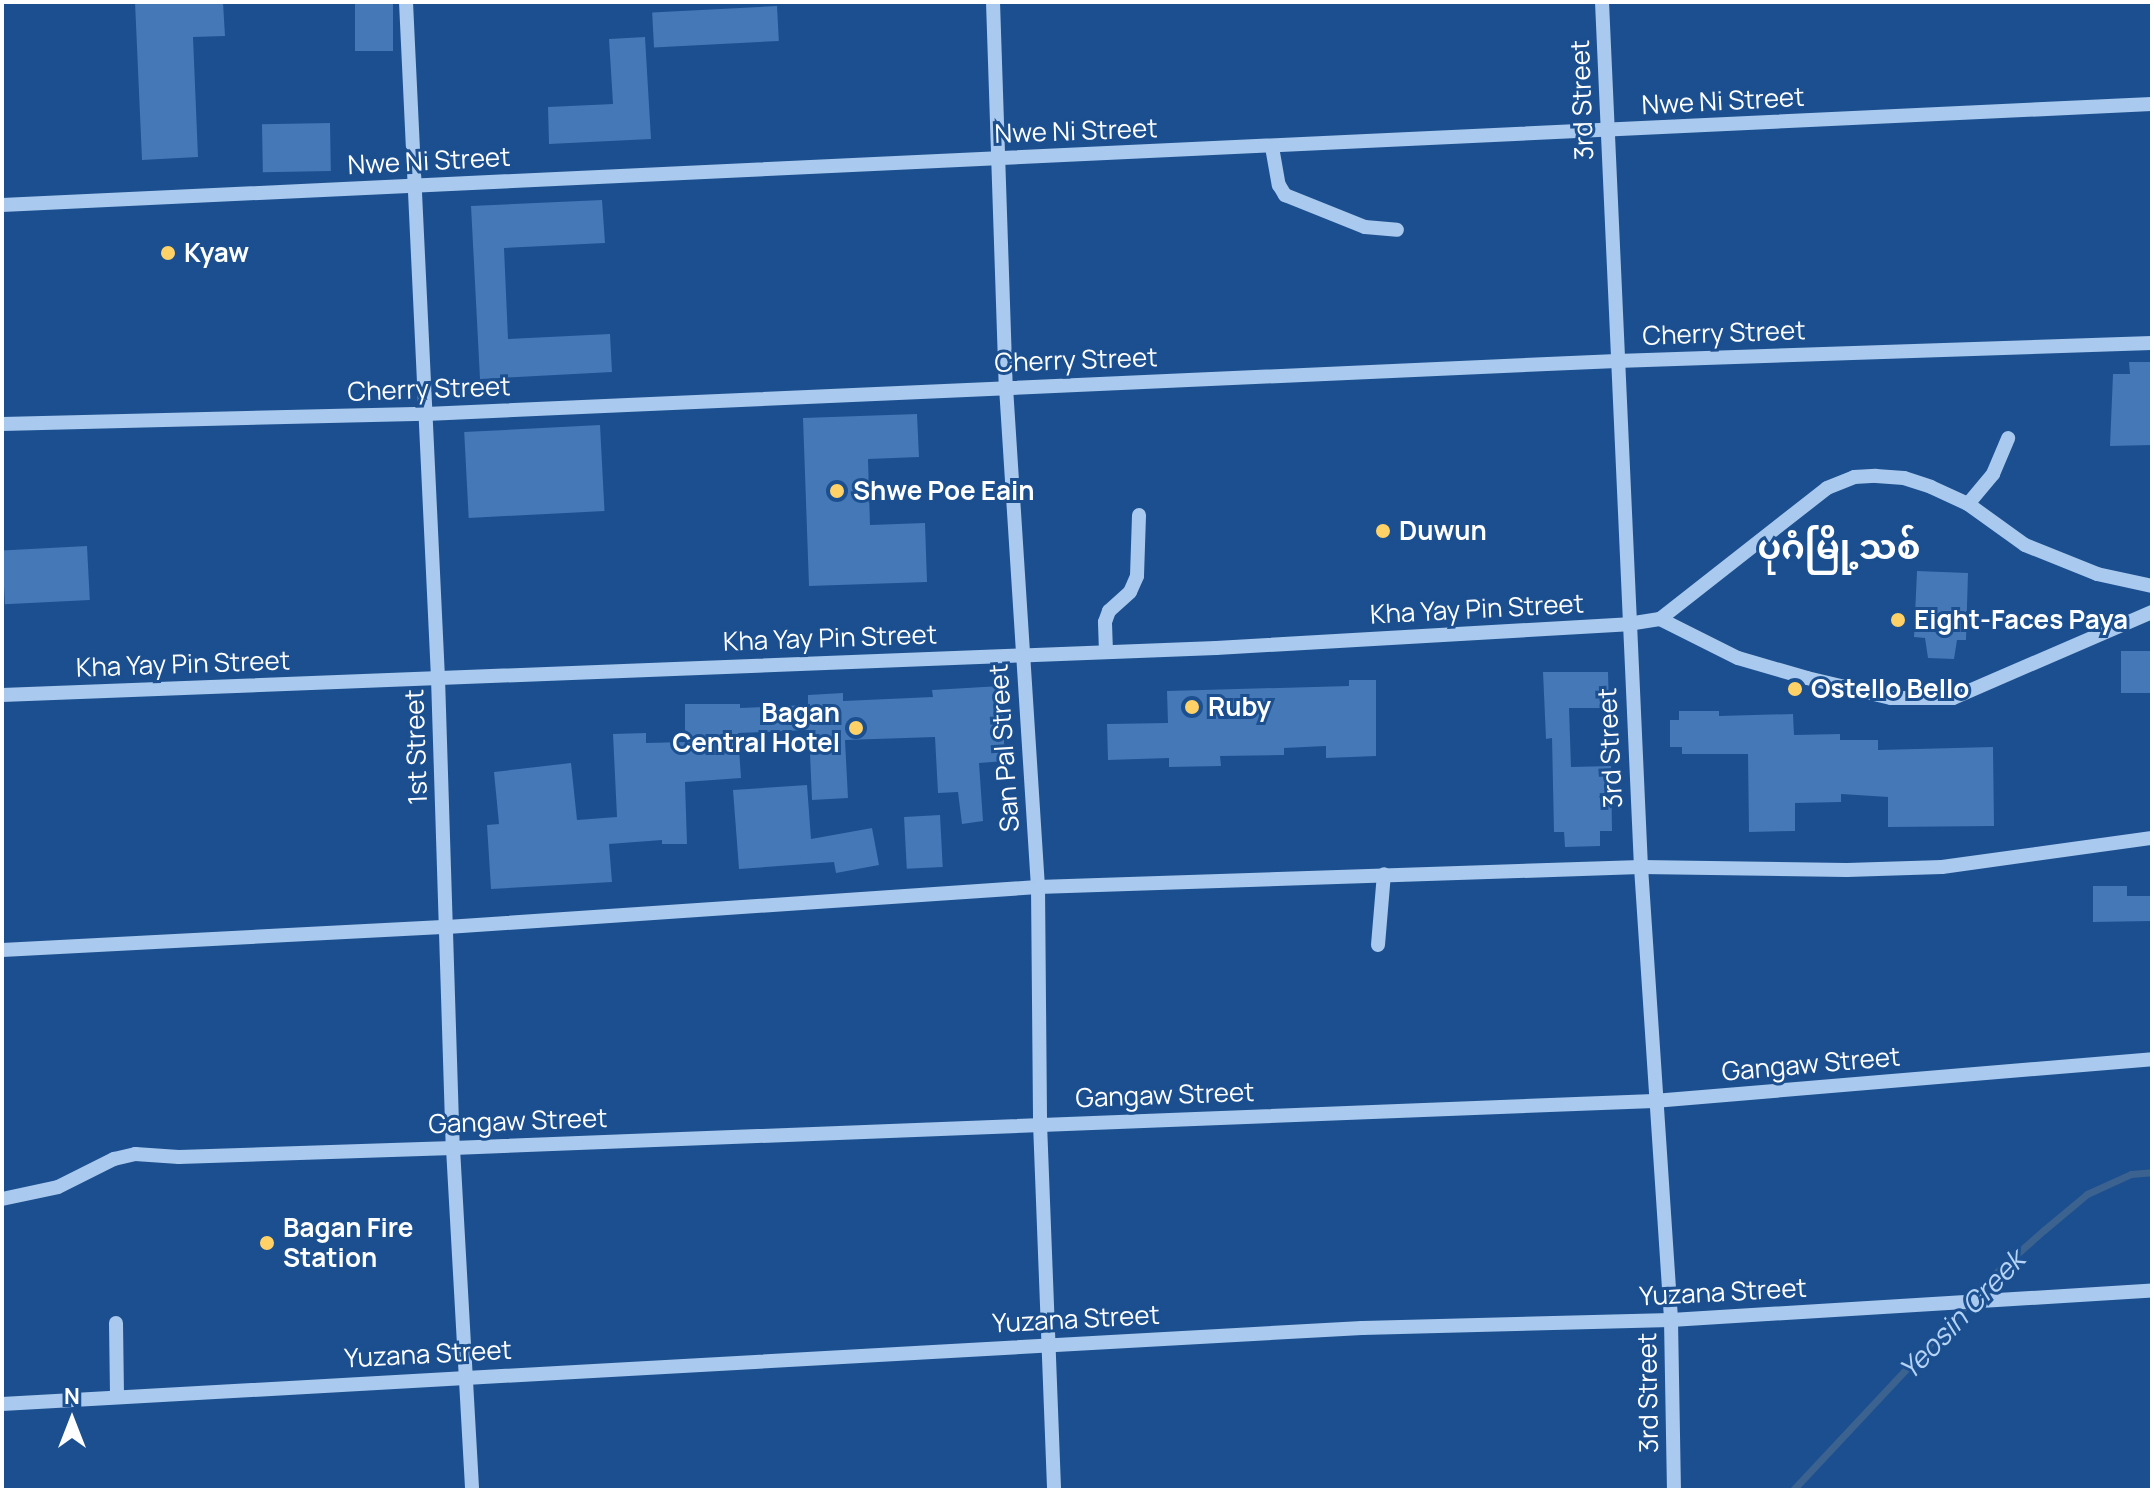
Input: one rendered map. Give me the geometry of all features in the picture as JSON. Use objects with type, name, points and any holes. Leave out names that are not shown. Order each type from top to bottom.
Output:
[{"type":"street","name":"1st Street","points":[[406,2],[438,678],[453,1148],[472,1490]]},
{"type":"street","name":"San Pal Street","points":[[993,2],[1006,387],[1038,887],[1040,1123],[1054,1490]]},
{"type":"street","name":"3rd Street","points":[[1602,2],[1628,624],[1654,1101],[1671,1320],[1674,1490]]},
{"type":"street","name":"Nwe Ni Street","points":[[2,205],[2152,104]]},
{"type":"street","points":[[1272,147],[1279,185],[1285,195],[1365,227],[1397,230]]},
{"type":"street","name":"Cherry Street","points":[[2,424],[426,414],[1617,361],[2152,343]]},
{"type":"street","points":[[1968,504],[1993,474],[2008,438]]},
{"type":"street","name":"Kha Yay Pin Street","points":[[2,695],[1106,652],[1628,624],[1660,619],[1827,488],[1854,477],[1904,478],[1968,504],[2025,545],[2097,574],[2152,586]]},
{"type":"street","points":[[1106,652],[1105,622],[1109,611],[1130,592],[1137,576],[1139,515]]},
{"type":"street","points":[[1660,619],[1738,658],[1807,678],[1891,698],[1953,698],[2152,612]]},
{"type":"street","points":[[2,950],[447,927],[1038,887],[1641,867],[1847,870],[1942,867],[2152,838]]},
{"type":"street","points":[[1378,945],[1384,874]]},
{"type":"street","name":"Gangaw Street","points":[[4,1202],[58,1187],[114,1159],[135,1154],[179,1157],[453,1148],[1654,1101],[2152,1059]]},
{"type":"street","name":"Yuzana Street","points":[[2,1404],[466,1375],[1362,1328],[1671,1320],[2152,1291]]},
{"type":"street","points":[[116,1323],[117,1397]]},
{"type":"building","points":[[135,2],[223,2],[225,36],[193,37],[198,157],[142,160]]},
{"type":"building","points":[[355,2],[393,2],[393,51],[355,51]]},
{"type":"building","points":[[777,6],[779,41],[654,47],[652,13]]},
{"type":"building","points":[[645,37],[651,139],[549,144],[548,107],[613,104],[609,39]]},
{"type":"building","points":[[330,123],[331,171],[263,172],[262,124]]},
{"type":"building","points":[[602,200],[605,243],[504,248],[508,339],[610,334],[612,372],[480,379],[471,206]]},
{"type":"building","points":[[2129,362],[2152,362],[2152,445],[2110,446],[2113,374],[2130,374]]},
{"type":"building","name":"Shwe Poe Eain","points":[[917,414],[919,457],[868,459],[870,525],[925,523],[927,582],[809,586],[803,418]]},
{"type":"building","points":[[600,425],[605,511],[469,518],[464,432]]},
{"type":"building","points":[[87,546],[90,600],[5,604],[2,550]]},
{"type":"building","points":[[1917,571],[1968,573],[1966,640],[1957,640],[1954,659],[1928,658],[1925,638],[1914,637]]},
{"type":"building","points":[[2121,651],[2152,651],[2152,693],[2121,693]]},
{"type":"building","points":[[1543,672],[1608,672],[1609,708],[1569,708],[1571,767],[1611,766],[1612,831],[1600,831],[1600,846],[1565,847],[1564,832],[1554,832],[1552,738],[1546,739]]},
{"type":"building","points":[[1349,680],[1376,680],[1376,756],[1326,758],[1326,746],[1284,748],[1284,755],[1220,756],[1221,766],[1169,767],[1169,758],[1108,760],[1107,724],[1168,723],[1167,691],[1349,686]]},
{"type":"building","points":[[1001,686],[1005,761],[979,763],[983,821],[962,824],[958,792],[938,793],[935,737],[845,740],[848,798],[812,800],[809,730],[738,733],[741,778],[685,782],[687,844],[662,844],[662,840],[609,844],[612,882],[491,889],[487,825],[499,824],[494,772],[571,763],[577,820],[617,817],[613,734],[646,733],[646,743],[685,742],[685,704],[740,704],[740,708],[808,705],[808,695],[843,693],[843,701],[933,697],[932,690]]},
{"type":"building","points":[[1679,711],[1719,711],[1719,716],[1793,714],[1794,735],[1840,734],[1840,740],[1878,740],[1878,750],[1993,747],[1994,826],[1888,827],[1888,797],[1841,794],[1841,802],[1795,803],[1795,831],[1749,832],[1748,754],[1682,754],[1682,747],[1670,747],[1670,720],[1679,720]]},
{"type":"building","points":[[807,785],[811,839],[872,828],[879,865],[836,873],[834,862],[739,869],[733,790]]},
{"type":"building","points":[[940,815],[943,867],[907,869],[904,817]]},
{"type":"building","points":[[2093,886],[2127,886],[2127,896],[2152,896],[2152,921],[2093,922]]},
{"type":"waterway","name":"Yeosin Creek","points":[[1793,1490],[2002,1267],[2087,1194],[2131,1174],[2152,1172]]},
{"type":"place","name":"Kyaw","points":[[168,253]]},
{"type":"place","name":"Shwe Poe Eain","points":[[837,491]]},
{"type":"place","name":"Duwun","points":[[1383,531]]},
{"type":"place","name":"Eight-Faces Paya","points":[[1898,620]]},
{"type":"place","name":"Ostello Bello","points":[[1795,689]]},
{"type":"place","name":"Ruby","points":[[1192,707]]},
{"type":"place","name":"Bagan Central Hotel","points":[[856,728]]},
{"type":"place","name":"Bagan Fire Station","points":[[267,1243]]},
{"type":"district","name":"ပုဂံမြို့သစ်","points":[[1839,547]]}]
